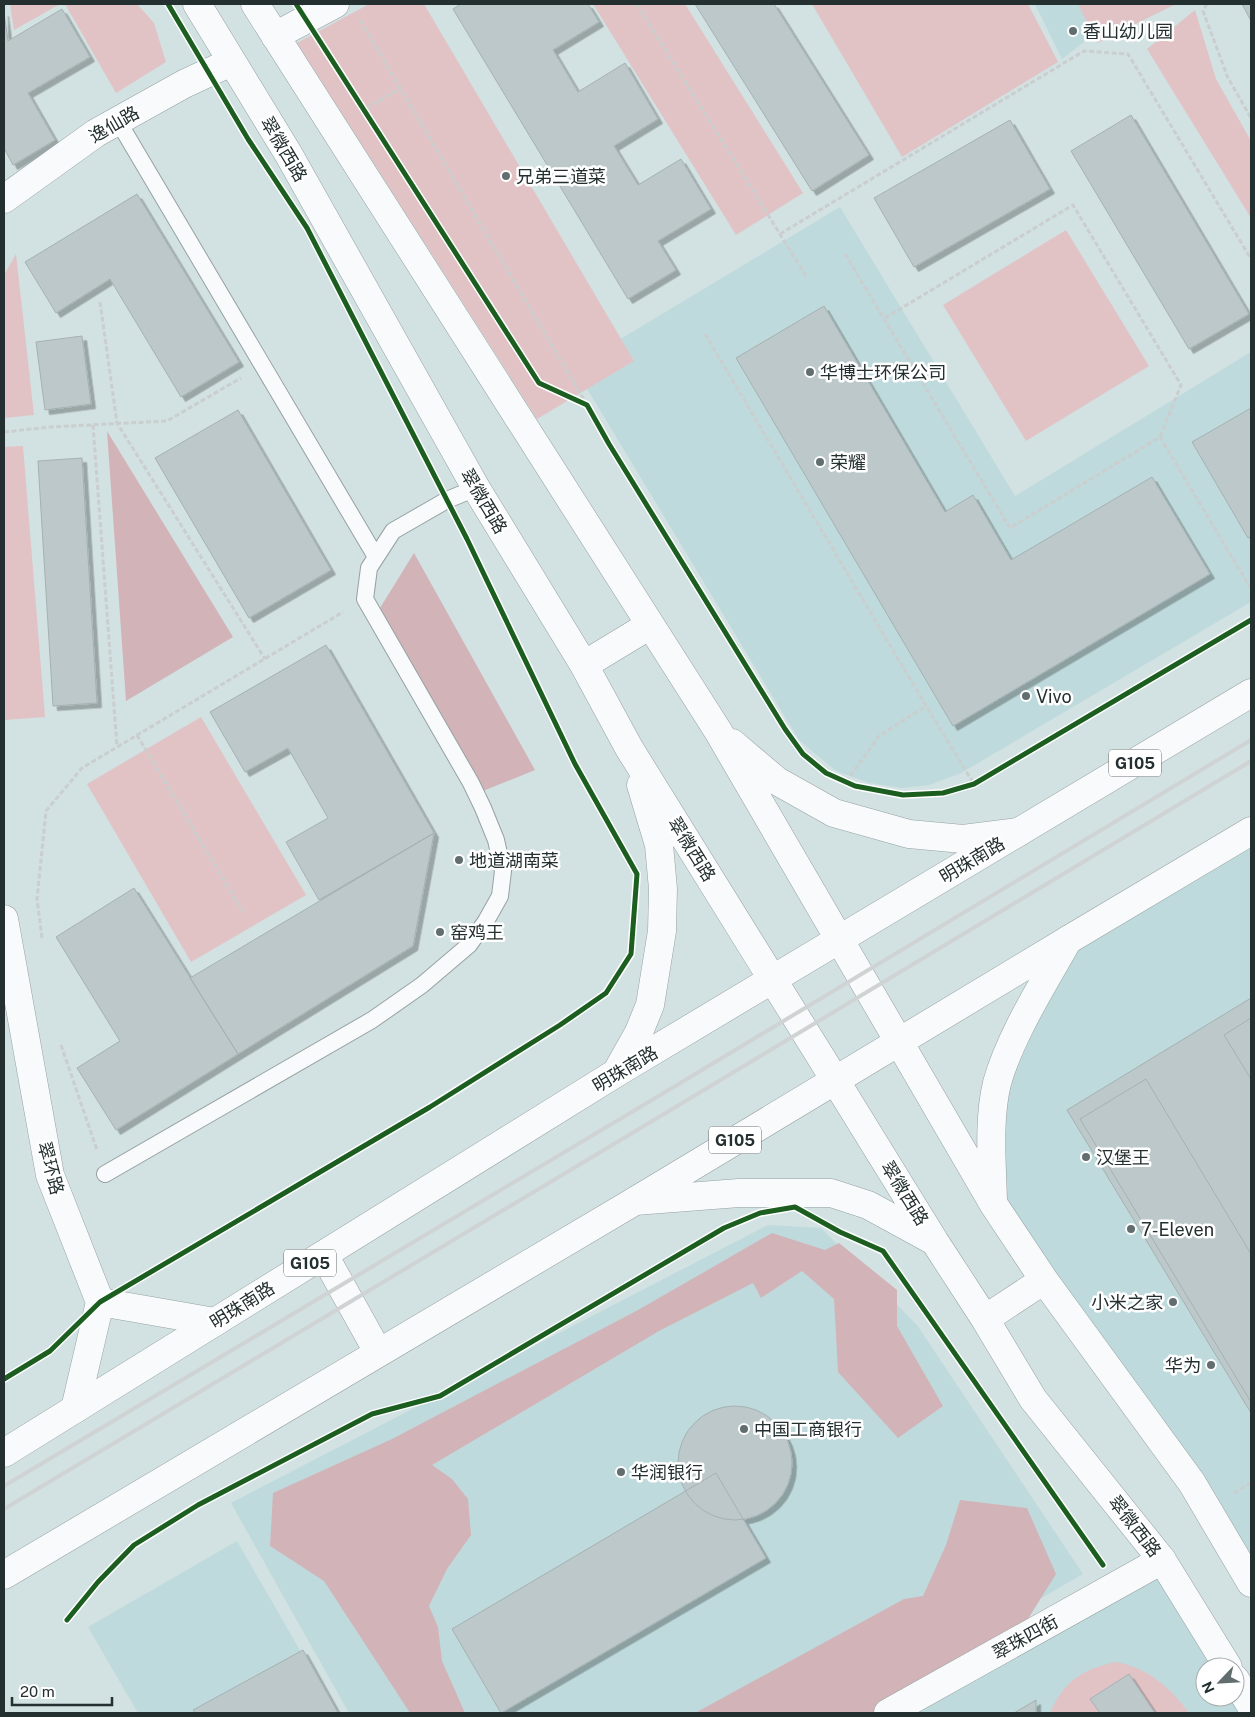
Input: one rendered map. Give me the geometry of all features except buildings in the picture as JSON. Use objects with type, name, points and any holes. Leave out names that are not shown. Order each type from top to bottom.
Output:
[{"type":"main road","name":"翠微西路","points":[[196,4],[289,155],[476,488],[584,665],[629,748],[772,980],[1034,1399],[1162,1560],[1222,1657]]},
{"type":"main road","points":[[255,4],[718,731],[994,1205],[1044,1280],[1192,1483],[1251,1583]]},
{"type":"main road","points":[[275,36],[345,8]]},
{"type":"main road","name":"逸仙路","points":[[4,199],[96,133],[184,84],[231,62]]},
{"type":"main road","points":[[584,665],[650,625]]},
{"type":"main road","name":"明珠南路","points":[[4,1453],[616,1073],[1251,694]]},
{"type":"main road","points":[[718,731],[777,781],[834,813],[910,834],[964,839],[1019,832]]},
{"type":"main road","points":[[616,1073],[639,1032],[650,1005],[662,923],[663,889],[659,845],[629,748]]},
{"type":"main road","name":"G105","points":[[4,1575],[635,1201],[1251,831]]},
{"type":"main road","name":"翠环路","points":[[4,919],[50,1175],[100,1302]]},
{"type":"main road","points":[[994,1205],[991,1130],[997,1084],[1013,1042],[1068,940]]},
{"type":"main road","points":[[635,1201],[739,1193],[831,1193],[868,1205],[935,1242]]},
{"type":"main road","points":[[324,1255],[378,1352]]},
{"type":"main road","points":[[985,1319],[1044,1280]]},
{"type":"main road","points":[[75,1409],[100,1302],[215,1322]]},
{"type":"main road","name":"翠珠四街","points":[[888,1713],[1162,1560]]},
{"type":"lane","points":[[118,121],[376,557]]},
{"type":"lane","points":[[105,1174],[372,1020],[422,985],[469,945],[486,921],[500,896],[503,871],[496,840],[483,808],[471,783],[365,599],[370,568],[393,531],[447,500],[476,488]]},
{"type":"path","points":[[637,4],[806,276]]},
{"type":"path","points":[[1207,4],[1203,11],[1228,78],[1251,118]]},
{"type":"path","points":[[345,8],[592,413]]},
{"type":"path","points":[[780,234],[1084,51],[1128,54],[1251,259]]},
{"type":"path","points":[[358,101],[369,118]]},
{"type":"path","points":[[845,254],[1010,528],[1160,437],[1181,385],[1073,205],[885,318]]},
{"type":"path","points":[[100,302],[117,424],[265,659]]},
{"type":"path","points":[[705,334],[974,784]]},
{"type":"path","points":[[4,432],[50,427],[167,421],[263,366]]},
{"type":"path","points":[[579,401],[587,405]]},
{"type":"path","points":[[93,425],[117,747]]},
{"type":"path","points":[[1160,437],[1251,589]]},
{"type":"path","points":[[42,945],[37,899],[46,811],[82,768],[365,599]]},
{"type":"path","points":[[840,779],[848,783],[879,736],[926,706]]},
{"type":"path","points":[[137,735],[243,912]]},
{"type":"path","points":[[966,786],[982,779]]},
{"type":"path","points":[[58,1037],[105,1174]]},
{"type":"shaded area","points":[[10,4],[60,4],[14,30]]},
{"type":"shaded area","points":[[65,4],[137,4],[154,23],[166,62],[116,93]]},
{"type":"shaded area","points":[[369,4],[424,4],[634,361],[537,419],[297,43]]},
{"type":"shaded area","points":[[593,4],[685,4],[803,193],[736,235]]},
{"type":"shaded area","points":[[812,4],[1028,4],[1058,62],[902,157]]},
{"type":"shaded area","name":"香山幼儿园","points":[[1035,4],[1132,4],[1062,59]]},
{"type":"shaded area","points":[[1078,4],[1176,4],[1097,43]]},
{"type":"shaded area","points":[[1195,10],[1216,79],[1251,141],[1251,218],[1147,49]]},
{"type":"shaded area","points":[[840,207],[1015,496],[1251,352],[1251,602],[961,773],[929,785],[902,788],[870,783],[836,771],[799,740],[574,367]]},
{"type":"shaded area","points":[[1066,230],[1149,366],[1026,441],[943,305]]},
{"type":"shaded area","points":[[16,254],[34,415],[4,418],[4,275]]},
{"type":"shaded area","points":[[107,431],[233,637],[126,701]]},
{"type":"shaded area","points":[[23,446],[45,717],[4,720],[4,447]]},
{"type":"shaded area","points":[[414,553],[535,770],[483,791],[380,608]]},
{"type":"shaded area","points":[[201,717],[306,895],[191,962],[87,784]]},
{"type":"shaded area","points":[[1251,832],[1251,1582],[995,1205],[997,1084],[1068,940]]},
{"type":"shaded area","points":[[768,1225],[821,1228],[917,1325],[1083,1574],[842,1713],[349,1713],[231,1503]]},
{"type":"shaded area","points":[[772,1233],[825,1250],[839,1243],[897,1290],[897,1326],[943,1406],[898,1438],[838,1372],[834,1299],[802,1271],[761,1298],[753,1283],[659,1331],[432,1465],[452,1479],[468,1499],[471,1535],[447,1569],[429,1606],[438,1627],[442,1661],[465,1713],[410,1713],[324,1581],[270,1546],[273,1493],[392,1439],[638,1310]]},
{"type":"shaded area","points":[[960,1500],[1027,1508],[1056,1574],[1013,1643],[888,1713],[695,1713],[904,1599],[923,1596],[946,1545]]},
{"type":"shaded area","points":[[237,1541],[336,1713],[138,1713],[88,1627]]},
{"type":"shaded area","points":[[1162,1561],[1221,1657],[1195,1657],[1195,1707],[1245,1707],[1251,1713],[919,1713],[911,1701]]},
{"type":"shaded area","points":[[1115,1662],[1138,1669],[1157,1680],[1174,1695],[1189,1713],[1050,1713],[1061,1693],[1075,1678],[1092,1669]]},
{"type":"railway","points":[[4,1486],[1251,740]]},
{"type":"railway","points":[[4,1509],[1251,761]]},
{"type":"cycle path","points":[[4,1379],[50,1351],[100,1302],[430,1107],[560,1025],[606,993],[631,954],[637,874],[575,764],[467,539],[307,228],[248,139],[168,4]]},
{"type":"cycle path","points":[[296,4],[539,383],[587,405],[609,444],[785,729],[803,754],[826,773],[855,786],[903,795],[943,793],[974,784],[1251,620]]},
{"type":"cycle path","points":[[67,1620],[98,1582],[134,1545],[198,1505],[372,1414],[440,1396],[724,1228],[760,1213],[795,1207],[840,1232],[883,1251],[1103,1565]]},
{"type":"place","name":"香山幼儿园","points":[[1073,31]]},
{"type":"place","name":"兄弟三道菜","points":[[506,176]]},
{"type":"place","name":"华博士环保公司","points":[[810,372]]},
{"type":"place","name":"荣耀","points":[[820,462]]},
{"type":"place","name":"Vivo","points":[[1026,696]]},
{"type":"place","name":"地道湖南菜","points":[[459,860]]},
{"type":"place","name":"窑鸡王","points":[[440,932]]},
{"type":"place","name":"汉堡王","points":[[1086,1157]]},
{"type":"place","name":"7-Eleven","points":[[1131,1229]]},
{"type":"place","name":"小米之家","points":[[1173,1302]]},
{"type":"place","name":"华为","points":[[1211,1365]]},
{"type":"place","name":"中国工商银行","points":[[744,1429]]},
{"type":"place","name":"华润银行","points":[[621,1472]]}]
